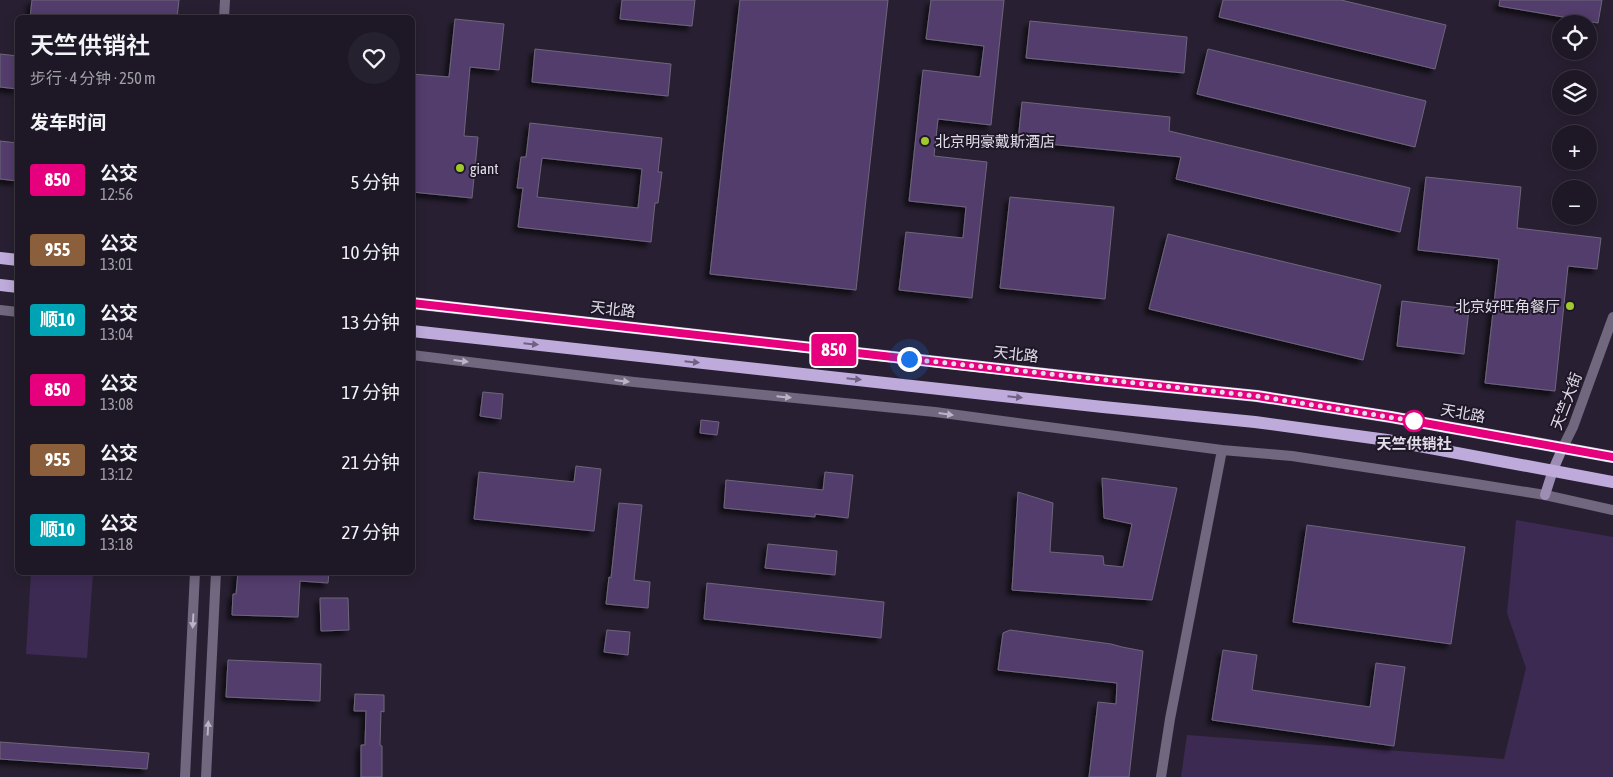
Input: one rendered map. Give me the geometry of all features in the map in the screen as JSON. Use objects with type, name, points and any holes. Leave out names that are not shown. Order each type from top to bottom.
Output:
[{"type":"main road","points":[[0,258],[15,260]]},
{"type":"main road","points":[[0,285],[15,287]]},
{"type":"main road","name":"天北路","points":[[415,303],[1088,379],[1257,396],[1391,417],[1613,457]]},
{"type":"main road","points":[[415,331],[1255,422],[1387,440],[1613,482]]},
{"type":"street","points":[[224,15],[225,0]]},
{"type":"street","points":[[0,310],[15,312]]},
{"type":"street","name":"天竺大街","points":[[1545,495],[1553,470],[1573,427],[1613,317]]},
{"type":"street","points":[[415,355],[634,382],[935,412],[1222,450],[1292,456],[1545,495],[1613,510]]},
{"type":"street","points":[[1161,777],[1170,719],[1222,450]]},
{"type":"street","points":[[185,777],[195,575]]},
{"type":"street","points":[[206,777],[216,575]]},
{"type":"shaded area","points":[[1516,520],[1613,537],[1613,777],[1181,777],[1187,735],[1504,759],[1526,668],[1507,613]]},
{"type":"shaded area","points":[[31,575],[93,575],[87,658],[26,654]]},
{"type":"building","points":[[32,0],[179,0],[177,15],[30,15]]},
{"type":"building","points":[[622,0],[695,0],[692,26],[620,19]]},
{"type":"building","points":[[740,0],[888,0],[856,290],[710,274]]},
{"type":"building","name":"北京明豪戴斯酒店","points":[[931,0],[1004,0],[991,125],[938,119],[934,156],[987,162],[972,298],[899,290],[906,232],[963,238],[966,207],[909,201],[923,70],[980,77],[984,46],[926,39]]},
{"type":"building","points":[[1223,0],[1341,0],[1446,25],[1435,69],[1219,17]]},
{"type":"building","points":[[1500,0],[1602,0],[1598,23],[1597,15],[1552,15],[1499,6]]},
{"type":"building","points":[[455,19],[504,24],[499,70],[470,67],[464,136],[478,137],[472,198],[415,192],[415,74],[449,77]]},
{"type":"building","points":[[1030,21],[1187,37],[1184,73],[1026,58]]},
{"type":"building","points":[[535,49],[671,64],[668,96],[532,82]]},
{"type":"building","points":[[1208,49],[1426,101],[1415,147],[1197,94]]},
{"type":"building","points":[[0,54],[15,56],[15,89],[0,87]]},
{"type":"building","points":[[1022,102],[1170,117],[1169,131],[1410,188],[1400,232],[1176,179],[1181,157],[1018,141]]},
{"type":"building","points":[[530,123],[662,138],[658,172],[662,172],[658,203],[655,203],[651,242],[518,227],[523,188],[517,188],[521,157],[526,157]],"holes":[[[542,158],[642,169],[638,208],[537,197]]]},
{"type":"building","points":[[0,141],[15,143],[15,181],[0,179]]},
{"type":"building","points":[[1426,177],[1521,187],[1517,228],[1601,238],[1597,269],[1568,266],[1555,391],[1485,383],[1499,259],[1418,250]]},
{"type":"building","points":[[1010,197],[1114,207],[1105,299],[1000,288]]},
{"type":"building","points":[[1168,234],[1381,285],[1363,360],[1149,309]]},
{"type":"building","points":[[1402,301],[1469,309],[1464,354],[1397,346]]},
{"type":"building","points":[[483,392],[503,394],[501,419],[480,416]]},
{"type":"building","points":[[701,420],[719,422],[717,435],[700,433]]},
{"type":"building","points":[[576,466],[601,469],[594,531],[474,519],[479,472],[574,482]]},
{"type":"building","points":[[825,472],[853,475],[848,518],[815,514],[815,517],[724,508],[726,480],[823,490]]},
{"type":"building","points":[[1102,478],[1177,488],[1152,600],[1012,590],[1018,492],[1053,503],[1050,552],[1103,556],[1104,565],[1123,567],[1132,524],[1104,518]]},
{"type":"building","points":[[619,503],[642,505],[634,580],[650,582],[648,608],[606,604],[609,577],[611,578]]},
{"type":"building","points":[[1307,525],[1465,547],[1451,644],[1293,622]]},
{"type":"building","points":[[768,544],[837,551],[835,575],[765,568]]},
{"type":"building","points":[[238,575],[329,575],[328,583],[300,581],[298,617],[232,615],[233,594],[236,594]]},
{"type":"building","points":[[707,583],[884,602],[881,638],[704,619]]},
{"type":"building","points":[[320,598],[348,598],[349,630],[321,631]]},
{"type":"building","points":[[607,630],[630,632],[628,655],[604,652]]},
{"type":"building","points":[[1010,630],[1111,644],[1143,651],[1129,777],[1089,777],[1098,702],[1116,704],[1117,683],[998,670],[1003,633]]},
{"type":"building","points":[[1223,650],[1257,655],[1252,690],[1370,707],[1376,663],[1405,667],[1394,746],[1212,720]]},
{"type":"building","points":[[228,660],[321,664],[320,701],[226,697]]},
{"type":"building","points":[[355,694],[384,695],[384,712],[381,711],[380,745],[382,746],[382,777],[361,777],[361,745],[365,745],[366,711],[354,711]]},
{"type":"building","points":[[0,742],[149,753],[147,769],[0,759]]},
{"type":"bus line","name":"850","points":[[415,303],[1088,379],[1257,396],[1391,417],[1613,457]]},
{"type":"place","name":"北京明豪戴斯酒店","points":[[925,141]]},
{"type":"place","name":"giant","points":[[460,168]]},
{"type":"place","name":"北京好旺角餐厅","points":[[1570,306]]},
{"type":"place","name":"天竺供销社","points":[[1414,421]]},
{"type":"route","points":[[909,359],[1257,396],[1414,421]]}]
